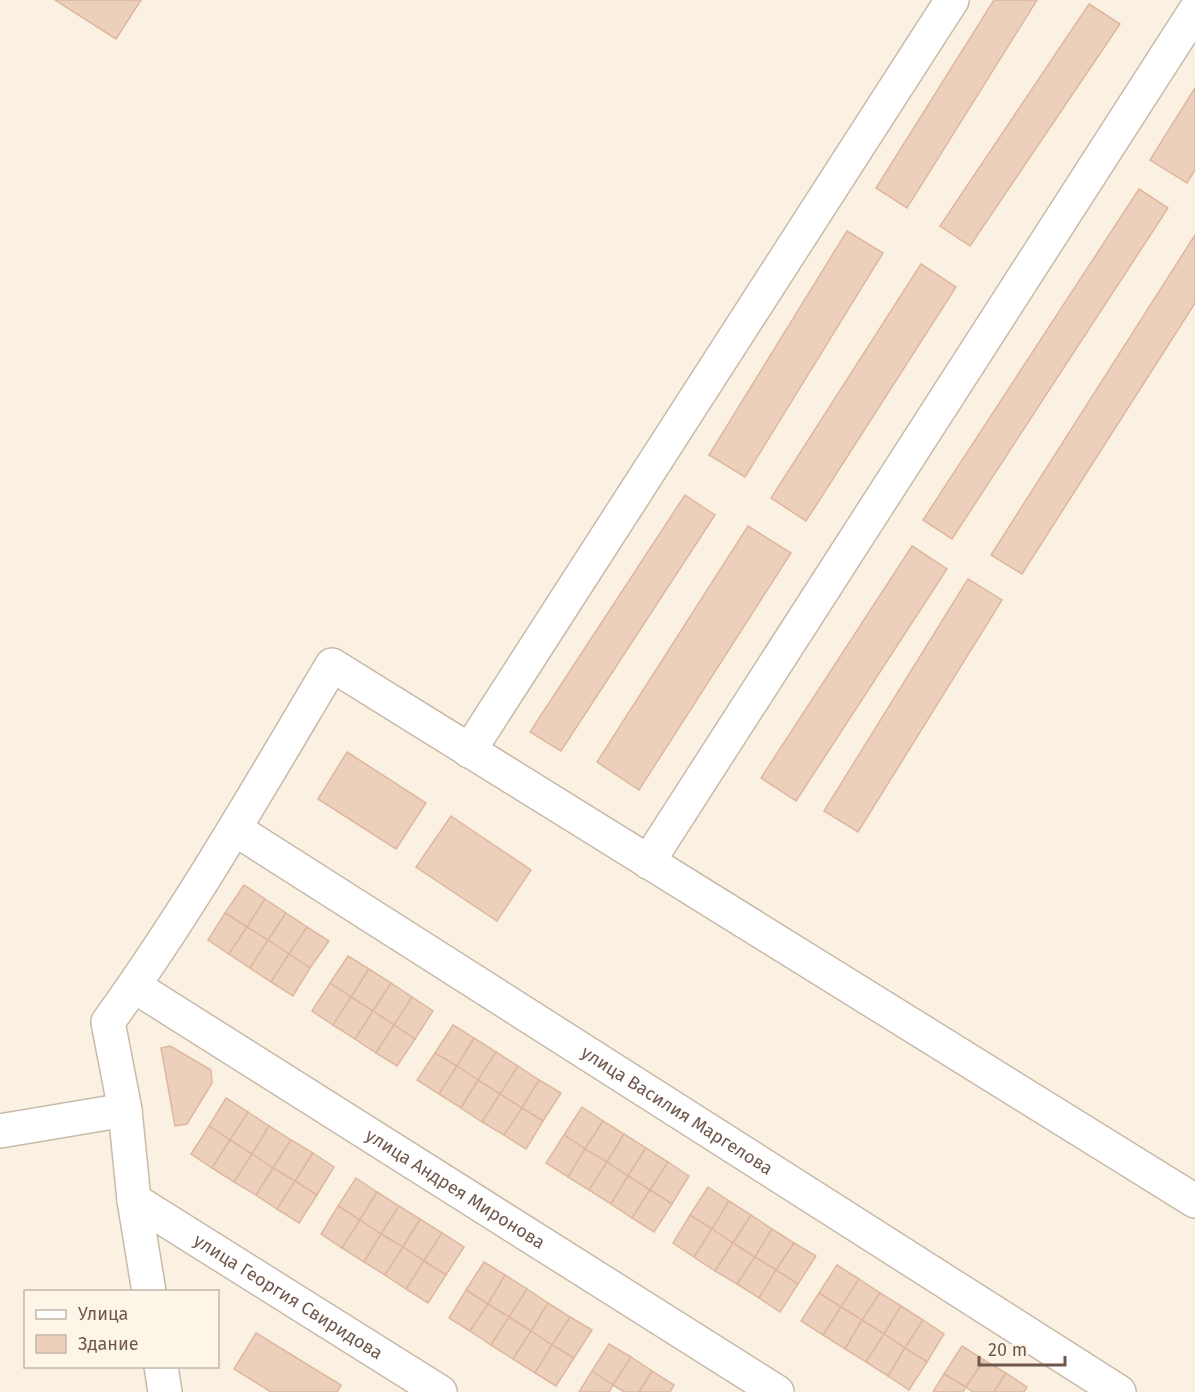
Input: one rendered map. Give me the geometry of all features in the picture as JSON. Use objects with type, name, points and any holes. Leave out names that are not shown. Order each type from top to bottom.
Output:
[{"type":"street","points":[[469,751],[952,0]]},
{"type":"street","points":[[648,862],[1195,11]]},
{"type":"street","points":[[149,1290],[134,1200],[125,1110],[108,1022],[134,986],[235,829],[332,665],[1195,1202]]},
{"type":"street","name":"улица Василия Маргелова","points":[[235,829],[1119,1392]]},
{"type":"street","name":"улица Андрея Миронова","points":[[134,986],[777,1392]]},
{"type":"street","points":[[0,1131],[125,1110]]},
{"type":"street","name":"улица Георгия Свиридова","points":[[134,1200],[440,1392]]},
{"type":"street","points":[[161,1368],[165,1392]]},
{"type":"building","points":[[55,0],[141,0],[116,39]]},
{"type":"building","points":[[994,0],[1037,0],[907,208],[876,188]]},
{"type":"building","points":[[1089,4],[1120,24],[970,246],[940,226]]},
{"type":"building","points":[[1195,88],[1195,170],[1187,183],[1150,160]]},
{"type":"building","points":[[1139,189],[1168,208],[952,539],[923,520]]},
{"type":"building","points":[[847,231],[883,253],[745,477],[709,455]]},
{"type":"building","points":[[1195,235],[1195,303],[1022,574],[991,555]]},
{"type":"building","points":[[921,264],[956,287],[806,521],[771,498]]},
{"type":"building","points":[[685,495],[715,515],[561,751],[530,732]]},
{"type":"building","points":[[748,526],[791,553],[639,790],[597,762]]},
{"type":"building","points":[[912,546],[947,569],[796,801],[761,778]]},
{"type":"building","points":[[968,579],[1002,600],[858,832],[824,811]]},
{"type":"building","points":[[347,752],[426,803],[396,849],[318,799]]},
{"type":"building","points":[[451,816],[531,870],[497,921],[416,867]]},
{"type":"building","points":[[244,885],[265,899],[247,927],[225,913]]},
{"type":"building","points":[[265,899],[286,913],[268,940],[247,927]]},
{"type":"building","points":[[225,913],[247,927],[229,954],[208,940]]},
{"type":"building","points":[[286,913],[307,927],[289,954],[268,940]]},
{"type":"building","points":[[247,927],[268,940],[250,968],[229,954]]},
{"type":"building","points":[[307,927],[329,941],[310,968],[289,954]]},
{"type":"building","points":[[268,940],[289,954],[271,982],[250,968]]},
{"type":"building","points":[[289,954],[310,968],[293,996],[271,982]]},
{"type":"building","points":[[348,956],[369,969],[351,997],[330,983]]},
{"type":"building","points":[[369,969],[391,983],[373,1011],[351,997]]},
{"type":"building","points":[[330,983],[351,997],[333,1025],[312,1011]]},
{"type":"building","points":[[391,983],[412,997],[394,1025],[373,1011]]},
{"type":"building","points":[[351,997],[373,1011],[355,1039],[333,1025]]},
{"type":"building","points":[[412,997],[433,1011],[415,1039],[394,1025]]},
{"type":"building","points":[[373,1011],[394,1025],[376,1053],[355,1039]]},
{"type":"building","points":[[394,1025],[415,1039],[397,1066],[376,1053]]},
{"type":"building","points":[[453,1025],[474,1038],[457,1066],[435,1053]]},
{"type":"building","points":[[474,1038],[496,1052],[478,1080],[457,1066]]},
{"type":"building","points":[[170,1046],[211,1070],[212,1083],[187,1124],[175,1126],[161,1048]]},
{"type":"building","points":[[496,1052],[518,1066],[500,1094],[478,1080]]},
{"type":"building","points":[[435,1053],[457,1066],[439,1094],[417,1080]]},
{"type":"building","points":[[457,1066],[478,1080],[461,1108],[439,1094]]},
{"type":"building","points":[[518,1066],[539,1080],[522,1108],[500,1094]]},
{"type":"building","points":[[478,1080],[500,1094],[482,1122],[461,1108]]},
{"type":"building","points":[[539,1080],[561,1093],[543,1121],[522,1108]]},
{"type":"building","points":[[500,1094],[522,1108],[504,1135],[482,1122]]},
{"type":"building","points":[[226,1098],[248,1112],[230,1140],[209,1126]]},
{"type":"building","points":[[582,1107],[603,1121],[585,1149],[564,1135]]},
{"type":"building","points":[[522,1108],[543,1121],[526,1149],[504,1135]]},
{"type":"building","points":[[248,1112],[269,1126],[252,1154],[230,1140]]},
{"type":"building","points":[[603,1121],[624,1134],[607,1162],[585,1149]]},
{"type":"building","points":[[209,1126],[230,1140],[212,1168],[191,1154]]},
{"type":"building","points":[[269,1126],[291,1140],[273,1168],[252,1154]]},
{"type":"building","points":[[624,1134],[646,1148],[628,1176],[607,1162]]},
{"type":"building","points":[[564,1135],[585,1149],[568,1177],[546,1163]]},
{"type":"building","points":[[230,1140],[252,1154],[234,1182],[212,1168]]},
{"type":"building","points":[[291,1140],[313,1153],[295,1181],[273,1168]]},
{"type":"building","points":[[646,1148],[668,1162],[650,1190],[628,1176]]},
{"type":"building","points":[[585,1149],[607,1162],[589,1190],[568,1177]]},
{"type":"building","points":[[313,1153],[334,1167],[317,1195],[295,1181]]},
{"type":"building","points":[[252,1154],[273,1168],[256,1195],[234,1182]]},
{"type":"building","points":[[607,1162],[628,1176],[611,1204],[589,1190]]},
{"type":"building","points":[[668,1162],[689,1176],[672,1204],[650,1190]]},
{"type":"building","points":[[273,1168],[295,1181],[277,1209],[256,1195]]},
{"type":"building","points":[[628,1176],[650,1190],[632,1218],[611,1204]]},
{"type":"building","points":[[356,1178],[377,1192],[360,1220],[338,1206]]},
{"type":"building","points":[[295,1181],[317,1195],[299,1223],[277,1209]]},
{"type":"building","points":[[708,1187],[729,1201],[712,1229],[690,1215]]},
{"type":"building","points":[[650,1190],[672,1204],[654,1232],[632,1218]]},
{"type":"building","points":[[377,1192],[399,1206],[381,1234],[360,1220]]},
{"type":"building","points":[[729,1201],[751,1215],[733,1243],[712,1229]]},
{"type":"building","points":[[338,1206],[360,1220],[342,1248],[321,1234]]},
{"type":"building","points":[[399,1206],[420,1219],[403,1247],[381,1234]]},
{"type":"building","points":[[690,1215],[712,1229],[694,1257],[673,1243]]},
{"type":"building","points":[[751,1215],[772,1229],[755,1257],[733,1243]]},
{"type":"building","points":[[420,1219],[442,1233],[424,1261],[403,1247]]},
{"type":"building","points":[[360,1220],[381,1234],[364,1262],[342,1248]]},
{"type":"building","points":[[712,1229],[733,1243],[715,1271],[694,1257]]},
{"type":"building","points":[[772,1229],[794,1243],[776,1270],[755,1257]]},
{"type":"building","points":[[442,1233],[464,1247],[446,1275],[424,1261]]},
{"type":"building","points":[[381,1234],[403,1247],[385,1275],[364,1262]]},
{"type":"building","points":[[733,1243],[755,1257],[737,1284],[715,1271]]},
{"type":"building","points":[[794,1243],[816,1256],[798,1284],[776,1270]]},
{"type":"building","points":[[403,1247],[424,1261],[406,1289],[385,1275]]},
{"type":"building","points":[[755,1257],[776,1270],[759,1298],[737,1284]]},
{"type":"building","points":[[424,1261],[446,1275],[428,1303],[406,1289]]},
{"type":"building","points":[[484,1262],[505,1275],[488,1304],[466,1290]]},
{"type":"building","points":[[837,1265],[859,1279],[841,1307],[819,1293]]},
{"type":"building","points":[[776,1270],[798,1284],[780,1312],[759,1298]]},
{"type":"building","points":[[505,1275],[527,1289],[509,1317],[488,1304]]},
{"type":"building","points":[[859,1279],[880,1293],[862,1320],[841,1307]]},
{"type":"building","points":[[527,1289],[548,1303],[531,1331],[509,1317]]},
{"type":"building","points":[[466,1290],[488,1304],[470,1331],[449,1318]]},
{"type":"building","points":[[819,1293],[841,1307],[823,1335],[801,1321]]},
{"type":"building","points":[[880,1293],[901,1306],[884,1334],[862,1320]]},
{"type":"building","points":[[548,1303],[570,1317],[552,1345],[531,1331]]},
{"type":"building","points":[[488,1304],[509,1317],[491,1345],[470,1331]]},
{"type":"building","points":[[901,1306],[923,1320],[905,1348],[884,1334]]},
{"type":"building","points":[[841,1307],[862,1320],[845,1349],[823,1335]]},
{"type":"building","points":[[509,1317],[531,1331],[513,1359],[491,1345]]},
{"type":"building","points":[[570,1317],[592,1330],[574,1358],[552,1345]]},
{"type":"building","points":[[862,1320],[884,1334],[866,1362],[845,1349]]},
{"type":"building","points":[[923,1320],[944,1334],[927,1362],[905,1348]]},
{"type":"building","points":[[531,1331],[552,1345],[535,1373],[513,1359]]},
{"type":"building","points":[[256,1333],[341,1385],[337,1392],[271,1392],[234,1369]]},
{"type":"building","points":[[884,1334],[905,1348],[888,1376],[866,1362]]},
{"type":"building","points":[[609,1344],[631,1357],[613,1385],[592,1371]]},
{"type":"building","points":[[552,1345],[574,1358],[556,1386],[535,1373]]},
{"type":"building","points":[[962,1346],[984,1360],[966,1387],[944,1374]]},
{"type":"building","points":[[905,1348],[927,1362],[909,1390],[888,1376]]},
{"type":"building","points":[[631,1357],[652,1371],[639,1392],[624,1392],[613,1385]]},
{"type":"building","points":[[984,1360],[1006,1373],[994,1392],[973,1392],[966,1387]]},
{"type":"building","points":[[592,1371],[613,1385],[609,1392],[579,1392]]},
{"type":"building","points":[[652,1371],[674,1385],[670,1392],[639,1392]]},
{"type":"building","points":[[1006,1373],[1027,1387],[1024,1392],[994,1392]]},
{"type":"building","points":[[944,1374],[966,1387],[963,1392],[933,1392]]}]
